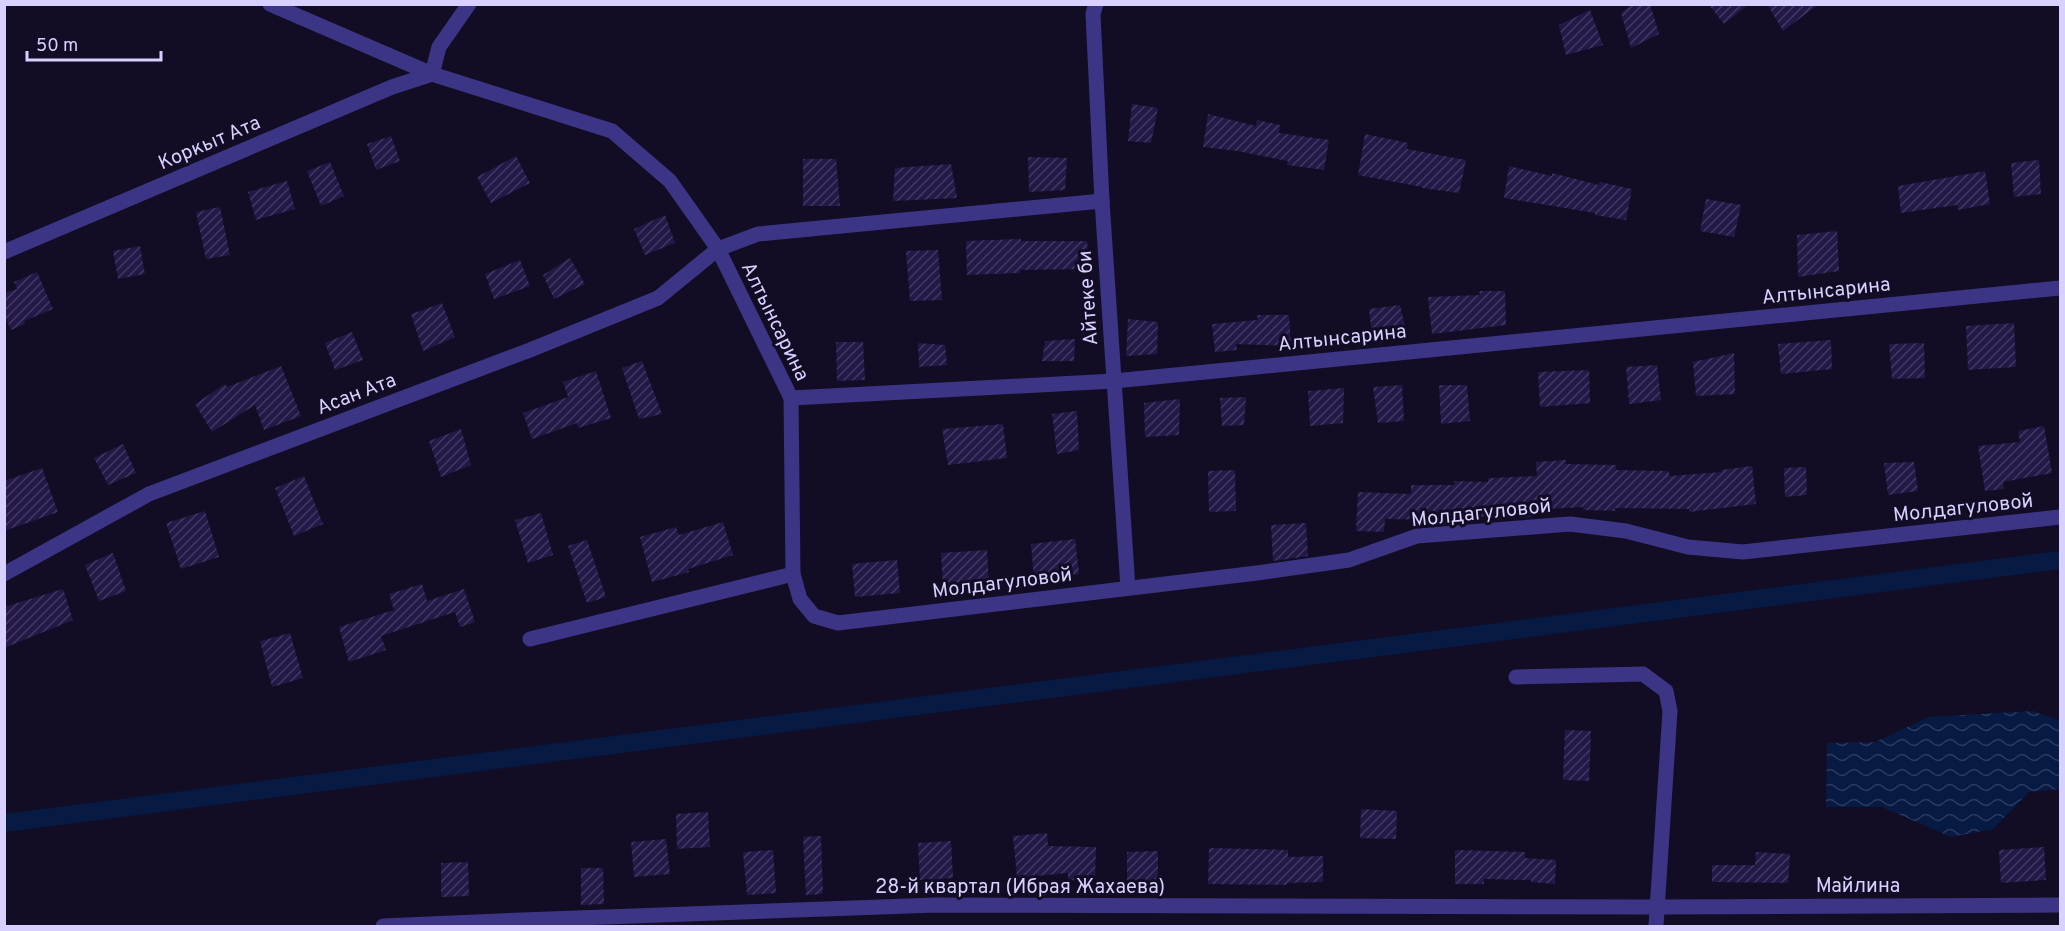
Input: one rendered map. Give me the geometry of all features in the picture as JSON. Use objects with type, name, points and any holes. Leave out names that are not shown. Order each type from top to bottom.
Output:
[{"type":"street","name":"Алтынсарина","points":[[270,4],[432,74],[612,131],[670,181],[718,249],[791,398],[1114,381],[2061,288]]},
{"type":"street","points":[[432,74],[439,47],[469,4]]},
{"type":"street","name":"Айтеке би","points":[[1096,4],[1093,14],[1102,201],[1128,588]]},
{"type":"street","name":"Коркыт Ата","points":[[4,252],[392,87],[432,74]]},
{"type":"street","name":"Алтынсарина","points":[[718,249],[758,234],[1102,201]]},
{"type":"street","name":"Асан Ата","points":[[4,574],[149,494],[530,350],[658,298],[718,249]]},
{"type":"street","name":"Молдагуловой","points":[[791,398],[793,573],[800,598],[814,615],[838,623],[1349,560],[1417,536],[1570,524],[1626,531],[1688,547],[1743,552],[2061,517]]},
{"type":"street","points":[[530,639],[793,573]]},
{"type":"street","points":[[1516,677],[1643,674],[1666,691],[1670,711],[1656,927]]},
{"type":"street","name":"28-й квартал (Ибрая Жахаева)","points":[[383,927],[936,905],[1656,908]]},
{"type":"street","name":"Майлина","points":[[1656,908],[2061,905]]},
{"type":"water","points":[[2033,711],[2060,721],[2060,789],[2029,792],[1993,829],[1951,837],[1882,807],[1826,807],[1827,743],[1875,742],[1929,717]]},
{"type":"building","points":[[1633,4],[1650,4],[1659,34],[1631,48],[1621,13]]},
{"type":"building","points":[[1708,4],[1749,4],[1724,24]]},
{"type":"building","points":[[1767,4],[1819,4],[1783,31]]},
{"type":"building","points":[[1590,10],[1603,45],[1566,55],[1559,25]]},
{"type":"building","points":[[1132,104],[1158,108],[1151,143],[1128,141]]},
{"type":"building","points":[[1208,114],[1256,126],[1257,120],[1280,125],[1279,133],[1329,140],[1324,170],[1287,165],[1288,161],[1237,151],[1203,147]]},
{"type":"building","points":[[1365,134],[1408,143],[1407,149],[1466,160],[1459,193],[1358,175]]},
{"type":"building","points":[[391,136],[400,161],[376,170],[367,144]]},
{"type":"building","points":[[516,156],[530,183],[491,203],[477,177]]},
{"type":"building","points":[[1028,157],[1067,158],[1065,190],[1029,192]]},
{"type":"building","points":[[803,159],[836,159],[840,206],[803,206]]},
{"type":"building","points":[[2039,160],[2041,194],[2014,197],[2011,163]]},
{"type":"building","points":[[330,162],[344,196],[321,206],[307,171]]},
{"type":"building","points":[[951,164],[957,198],[893,201],[895,168]]},
{"type":"building","points":[[1509,166],[1552,176],[1552,173],[1599,185],[1600,182],[1632,189],[1626,220],[1504,198]]},
{"type":"building","points":[[1985,171],[1990,204],[1958,210],[1957,205],[1901,213],[1898,186]]},
{"type":"building","points":[[287,181],[295,209],[256,220],[248,192]]},
{"type":"building","points":[[1706,199],[1741,205],[1734,237],[1700,231]]},
{"type":"building","points":[[220,207],[230,255],[206,259],[196,212]]},
{"type":"building","points":[[665,215],[675,243],[645,255],[634,229]]},
{"type":"building","points":[[1837,231],[1839,271],[1798,277],[1797,235]]},
{"type":"building","points":[[1021,239],[1021,241],[1087,241],[1089,269],[1020,270],[1020,273],[967,275],[966,241]]},
{"type":"building","points":[[140,246],[145,274],[118,279],[113,251]]},
{"type":"building","points":[[938,250],[942,300],[910,301],[906,251]]},
{"type":"building","points":[[570,258],[585,284],[554,299],[543,275]]},
{"type":"building","points":[[520,260],[530,286],[494,299],[485,274]]},
{"type":"building","points":[[37,272],[53,309],[24,321],[25,324],[11,330],[4,313],[4,293],[17,289],[14,282]]},
{"type":"building","points":[[1479,291],[1505,291],[1506,325],[1432,334],[1428,297],[1480,295]]},
{"type":"building","points":[[442,303],[455,337],[423,351],[411,314]]},
{"type":"building","points":[[1400,305],[1406,332],[1372,336],[1369,309]]},
{"type":"building","points":[[1257,315],[1289,315],[1291,346],[1236,344],[1237,350],[1215,352],[1212,324],[1258,320]]},
{"type":"building","points":[[1128,319],[1158,322],[1157,354],[1126,356]]},
{"type":"building","points":[[2014,323],[2016,367],[1968,370],[1966,326]]},
{"type":"building","points":[[352,332],[363,360],[335,370],[325,343]]},
{"type":"building","points":[[1075,339],[1074,361],[1042,361],[1045,341]]},
{"type":"building","points":[[1831,340],[1832,369],[1781,374],[1778,344]]},
{"type":"building","points":[[836,342],[863,342],[865,380],[837,381]]},
{"type":"building","points":[[918,343],[945,345],[947,365],[919,367]]},
{"type":"building","points":[[1924,343],[1925,378],[1892,379],[1889,344]]},
{"type":"building","points":[[1734,353],[1735,394],[1696,396],[1693,362]]},
{"type":"building","points":[[642,361],[662,414],[639,419],[622,368]]},
{"type":"building","points":[[1657,365],[1661,400],[1629,404],[1626,367]]},
{"type":"building","points":[[281,366],[301,416],[264,430],[255,405],[212,432],[195,404],[225,384],[227,387]]},
{"type":"building","points":[[1589,370],[1590,403],[1540,407],[1538,372]]},
{"type":"building","points":[[596,371],[611,418],[578,428],[577,423],[532,439],[523,413],[568,397],[563,382]]},
{"type":"building","points":[[1402,385],[1404,421],[1378,423],[1373,387]]},
{"type":"building","points":[[1439,385],[1467,385],[1470,421],[1441,424]]},
{"type":"building","points":[[1344,388],[1343,423],[1310,426],[1308,391]]},
{"type":"building","points":[[1246,397],[1244,425],[1222,426],[1220,398]]},
{"type":"building","points":[[1180,399],[1179,435],[1145,437],[1144,403]]},
{"type":"building","points":[[1077,411],[1079,450],[1057,454],[1052,414]]},
{"type":"building","points":[[1003,424],[1007,458],[948,465],[942,429]]},
{"type":"building","points":[[2044,426],[2052,473],[2003,482],[2004,489],[1985,491],[1978,446],[2020,442],[2018,431]]},
{"type":"building","points":[[461,429],[471,465],[441,477],[429,441]]},
{"type":"building","points":[[123,444],[136,473],[108,485],[94,458]]},
{"type":"building","points":[[1566,460],[1566,464],[1616,465],[1616,470],[1669,471],[1669,476],[1722,472],[1721,470],[1752,466],[1756,504],[1689,512],[1689,509],[1583,510],[1583,507],[1532,510],[1532,517],[1518,518],[1518,515],[1438,516],[1438,520],[1385,519],[1384,532],[1356,531],[1358,492],[1411,494],[1411,485],[1454,485],[1454,481],[1488,482],[1488,478],[1537,476],[1536,462]]},
{"type":"building","points":[[1914,462],[1918,491],[1888,495],[1884,463]]},
{"type":"building","points":[[1806,467],[1807,495],[1785,497],[1784,468]]},
{"type":"building","points":[[42,468],[58,512],[4,531],[4,481]]},
{"type":"building","points":[[1235,470],[1236,511],[1209,512],[1208,471]]},
{"type":"building","points":[[304,476],[323,524],[294,536],[275,488]]},
{"type":"building","points":[[205,511],[219,557],[181,569],[166,523]]},
{"type":"building","points":[[541,513],[553,555],[528,563],[515,520]]},
{"type":"building","points":[[723,522],[733,555],[688,569],[689,572],[652,582],[640,537],[676,527],[679,535]]},
{"type":"building","points":[[1306,523],[1308,556],[1273,561],[1271,525]]},
{"type":"building","points":[[1075,539],[1079,574],[1034,579],[1031,544]]},
{"type":"building","points":[[587,540],[606,597],[587,603],[568,546]]},
{"type":"building","points":[[987,550],[989,583],[943,586],[941,553]]},
{"type":"building","points":[[113,553],[126,591],[99,601],[85,565]]},
{"type":"building","points":[[897,560],[900,593],[855,597],[852,564]]},
{"type":"building","points":[[422,584],[427,601],[464,589],[475,622],[460,627],[455,612],[381,636],[386,650],[349,662],[339,627],[394,610],[389,594]]},
{"type":"building","points":[[63,589],[73,620],[4,648],[4,607]]},
{"type":"building","points":[[290,633],[303,678],[272,687],[260,641]]},
{"type":"building","points":[[1565,730],[1591,731],[1589,781],[1563,780]]},
{"type":"building","points":[[1361,809],[1397,811],[1396,839],[1360,838]]},
{"type":"building","points":[[708,812],[710,847],[677,849],[676,814]]},
{"type":"building","points":[[1047,833],[1048,846],[1096,847],[1095,881],[1068,880],[1068,873],[1017,878],[1013,836]]},
{"type":"building","points":[[821,836],[823,894],[806,895],[803,837]]},
{"type":"building","points":[[666,839],[670,874],[634,877],[631,842]]},
{"type":"building","points":[[951,841],[953,878],[920,880],[918,843]]},
{"type":"building","points":[[2044,847],[2046,880],[2001,883],[1999,850]]},
{"type":"building","points":[[1209,848],[1288,850],[1288,857],[1323,856],[1323,882],[1287,883],[1287,885],[1208,884]]},
{"type":"building","points":[[773,850],[776,893],[747,895],[743,852]]},
{"type":"building","points":[[1455,850],[1525,852],[1525,858],[1556,860],[1555,884],[1531,882],[1531,880],[1484,879],[1484,884],[1455,884]]},
{"type":"building","points":[[1158,851],[1158,886],[1127,887],[1127,852]]},
{"type":"building","points":[[1756,852],[1790,854],[1788,883],[1712,882],[1712,865],[1755,865]]},
{"type":"building","points":[[468,862],[469,896],[441,897],[441,863]]},
{"type":"building","points":[[581,868],[603,868],[604,904],[581,905]]},
{"type":"waterway","points":[[4,823],[2060,560]]}]
